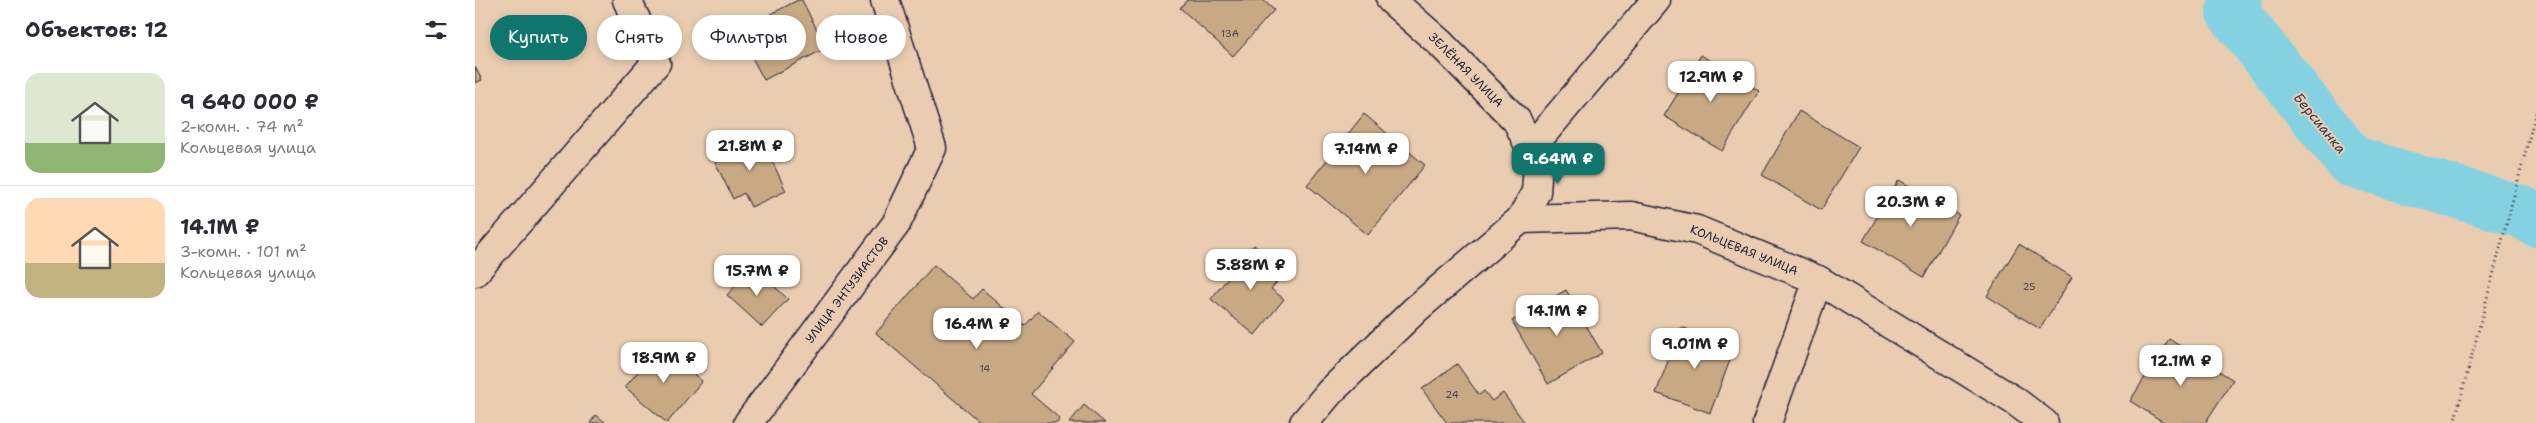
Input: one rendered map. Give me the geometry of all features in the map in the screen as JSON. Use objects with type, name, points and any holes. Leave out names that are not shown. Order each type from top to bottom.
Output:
[{"type":"street","points":[[475,272],[656,63],[627,0]]},
{"type":"street","name":"УЛИЦА ЭНТУЗИАСТОВ","points":[[748,423],[896,224],[932,148],[885,0]]},
{"type":"street","name":"ЗЕЛЁНАЯ УЛИЦА","points":[[1391,0],[1440,43],[1517,120],[1538,164],[1536,192],[1521,219]]},
{"type":"street","points":[[1531,149],[1656,0]]},
{"type":"street","name":"КОЛЬЦЕВАЯ УЛИЦА","points":[[1521,219],[1631,216],[1697,230],[1819,280],[2015,401],[2044,423]]},
{"type":"street","points":[[1304,423],[1330,392],[1415,310],[1521,219]]},
{"type":"street","points":[[1767,423],[1819,280]]},
{"type":"path","points":[[2454,423],[2536,112]]},
{"type":"building","points":[[798,0],[802,0],[816,28],[816,53],[806,58],[806,15],[769,15]]},
{"type":"building","points":[[1187,0],[1263,0],[1274,10],[1233,56],[1180,8]]},
{"type":"building","points":[[1701,55],[1759,91],[1722,151],[1664,116]]},
{"type":"building","points":[[753,60],[803,60],[764,80]]},
{"type":"building","points":[[475,67],[482,80],[475,83]]},
{"type":"building","points":[[1799,111],[1859,147],[1821,210],[1762,175]]},
{"type":"building","points":[[1364,114],[1425,165],[1368,235],[1307,185]]},
{"type":"building","points":[[760,135],[786,191],[751,207],[744,193],[733,199],[713,158]]},
{"type":"building","points":[[1899,180],[1959,215],[1924,277],[1863,241]]},
{"type":"building","points":[[2019,244],[2072,277],[2040,329],[1987,296]]},
{"type":"building","points":[[1254,245],[1286,271],[1271,289],[1284,299],[1255,335],[1211,299]]},
{"type":"building","points":[[934,265],[973,299],[982,289],[1025,326],[1038,311],[1075,342],[1031,394],[1060,419],[1057,423],[981,423],[876,333]]},
{"type":"building","points":[[753,267],[788,299],[762,327],[727,295]]},
{"type":"building","points":[[1566,290],[1602,353],[1548,384],[1512,321]]},
{"type":"building","points":[[1681,327],[1735,347],[1710,413],[1656,393]]},
{"type":"building","points":[[2169,339],[2233,380],[2205,423],[2165,423],[2130,401]]},
{"type":"building","points":[[660,346],[702,381],[667,423],[625,387]]},
{"type":"building","points":[[1457,364],[1479,395],[1484,391],[1492,401],[1503,393],[1525,423],[1447,423],[1422,389]]},
{"type":"building","points":[[1084,405],[1105,423],[1069,423]]},
{"type":"building","points":[[596,415],[606,423],[590,423]]},
{"type":"waterway","name":"Берсианка","points":[[2236,0],[2232,12],[2351,161],[2522,212],[2536,221]]}]
